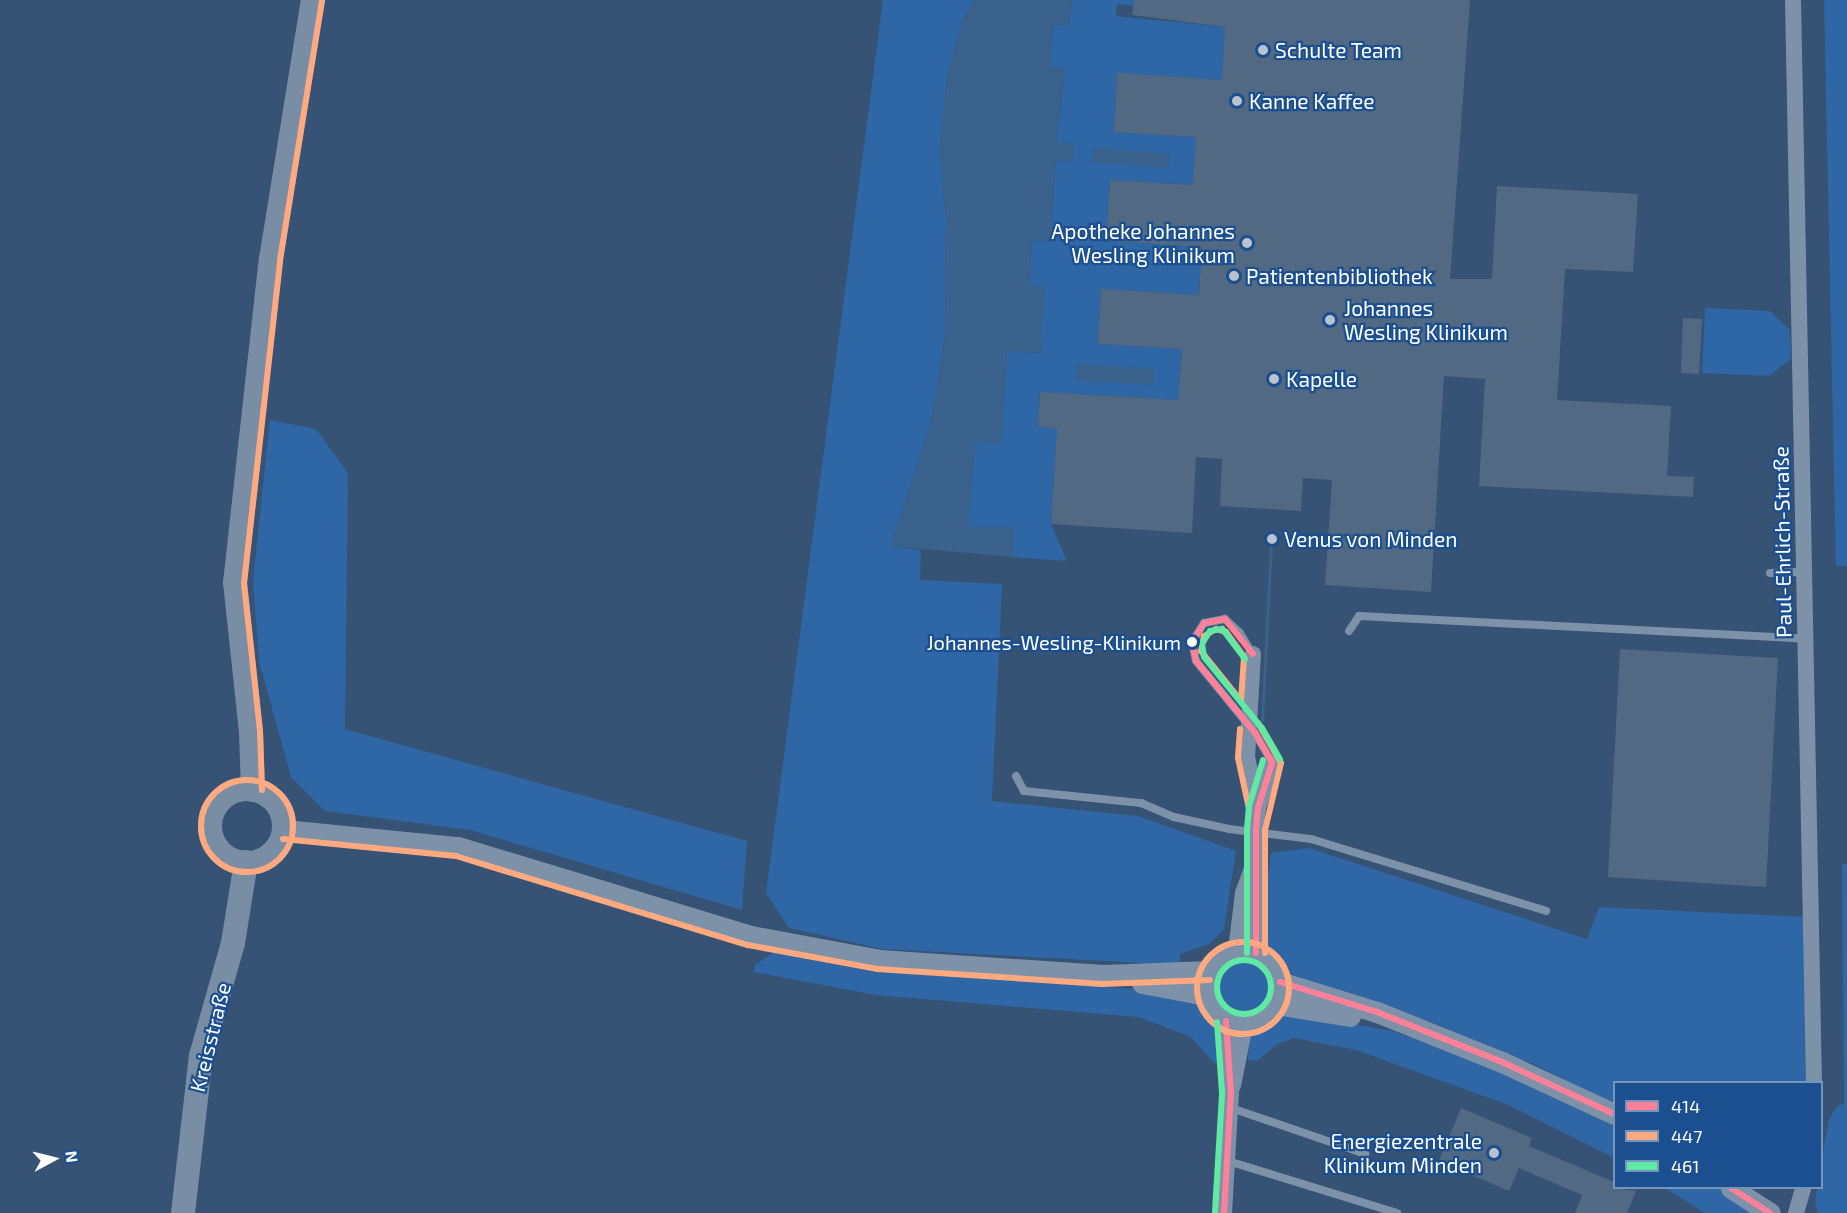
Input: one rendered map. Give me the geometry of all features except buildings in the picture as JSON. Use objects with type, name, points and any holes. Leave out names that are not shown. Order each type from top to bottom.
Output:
[{"type":"main road","points":[[253,790],[251,732],[235,583],[271,259],[313,0]]},
{"type":"main road","points":[[240,790],[253,790],[264,793],[279,808],[284,830],[273,852],[263,860],[246,862],[227,857],[218,849],[210,825],[213,813],[224,798],[240,790]]},
{"type":"main road","name":"Kreisstraße","points":[[183,1213],[201,1056],[233,943],[246,862]]},
{"type":"street","name":"Paul-Ehrlich-Straße","points":[[1793,0],[1814,1081]]},
{"type":"street","points":[[1253,654],[1248,772],[1258,808]]},
{"type":"street","points":[[1246,952],[1243,893],[1254,862],[1258,808],[1272,762]]},
{"type":"street","points":[[284,830],[458,847],[751,936],[879,960],[1103,975],[1210,971]]},
{"type":"street","points":[[1246,952],[1272,964],[1280,982],[1276,1004],[1263,1019],[1235,1023],[1210,1005],[1206,995],[1210,971],[1216,962],[1246,952]]},
{"type":"street","points":[[1103,975],[1206,995]]},
{"type":"street","points":[[1280,982],[1377,1012],[1502,1062],[1613,1114]]},
{"type":"street","points":[[1276,1004],[1415,1028]]},
{"type":"street","points":[[1224,1213],[1235,1023]]},
{"type":"street","points":[[1733,1189],[1770,1213]]},
{"type":"street","points":[[1796,1213],[1803,1189]]},
{"type":"lane","points":[[1770,573],[1805,572]]},
{"type":"lane","points":[[1349,632],[1359,616],[1807,639]]},
{"type":"lane","points":[[1253,654],[1225,619],[1204,622],[1192,642],[1196,661],[1249,726],[1272,762]]},
{"type":"lane","points":[[1016,776],[1024,791],[1141,803],[1174,817],[1311,839],[1546,911]]},
{"type":"lane","points":[[1231,1100],[1365,1154]]},
{"type":"lane","points":[[1228,1161],[1397,1213]]},
{"type":"shaded area","points":[[883,0],[974,0],[963,20],[947,77],[940,148],[946,220],[945,334],[940,369],[931,422],[891,546],[921,550],[920,580],[1002,584],[992,801],[1138,816],[1236,851],[1224,929],[1209,944],[1180,954],[1180,965],[882,949],[789,928],[766,893]]},
{"type":"shaded area","points":[[974,0],[1072,0],[1069,25],[1053,24],[1050,67],[1065,69],[1056,142],[1074,144],[1073,161],[1056,161],[1050,241],[1032,241],[1029,285],[1045,286],[1040,353],[1007,351],[1001,443],[975,442],[968,527],[1014,527],[1013,557],[891,546],[931,422],[940,369],[945,334],[946,220],[940,148],[947,77],[963,20]]},
{"type":"shaded area","points":[[1072,0],[1134,0],[1134,6],[1117,4],[1116,16],[1225,27],[1222,80],[1117,74],[1114,132],[1196,137],[1193,185],[1110,180],[1106,241],[1202,247],[1199,295],[1101,289],[1098,344],[1182,349],[1178,400],[1040,392],[1038,427],[1074,429],[1056,445],[1051,524],[1067,561],[1013,557],[1013,527],[968,527],[975,441],[1001,443],[1007,350],[1040,353],[1044,286],[1029,286],[1032,240],[1050,241],[1056,160],[1073,161],[1056,143],[1065,69],[1050,67],[1053,24],[1069,25]]},
{"type":"shaded area","points":[[1824,0],[1847,0],[1847,566],[1836,566]]},
{"type":"shaded area","points":[[1094,148],[1169,154],[1168,168],[1092,162]]},
{"type":"shaded area","points":[[1705,308],[1770,311],[1790,330],[1791,359],[1769,376],[1702,373]]},
{"type":"shaded area","points":[[1077,364],[1155,369],[1154,385],[1076,380]]},
{"type":"shaded area","points":[[270,420],[316,429],[348,473],[345,729],[747,841],[742,910],[470,830],[325,811],[291,777],[259,661],[253,581]]},
{"type":"shaded area","points":[[1272,532],[1279,538],[1273,545],[1264,722],[1261,722],[1270,545],[1266,540]]},
{"type":"shaded area","points":[[1309,848],[1587,939],[1599,907],[1804,917],[1806,1081],[1613,1081],[1613,1104],[1533,1064],[1428,1021],[1287,973],[1261,935],[1271,853]]},
{"type":"shaded area","points":[[1842,864],[1847,864],[1847,1213],[1818,1213],[1815,1202],[1817,1189],[1823,1189],[1823,1152],[1829,1119],[1837,1106],[1844,1104]]},
{"type":"shaded area","points":[[777,950],[869,968],[1170,992],[1200,1002],[1210,1014],[1218,1027],[1222,1063],[1215,1064],[1191,1037],[1138,1017],[876,995],[754,972],[755,965]]},
{"type":"shaded area","points":[[1243,962],[1253,964],[1261,970],[1267,978],[1269,988],[1267,998],[1261,1006],[1253,1012],[1243,1014],[1233,1012],[1225,1006],[1219,998],[1217,988],[1219,978],[1225,970],[1233,964]]},
{"type":"shaded area","points":[[1292,1013],[1392,1031],[1468,1057],[1613,1126],[1613,1158],[1506,1104],[1356,1050],[1294,1038],[1277,1044],[1257,1061],[1248,1060],[1250,1038],[1255,1031],[1277,1016]]},
{"type":"shaded area","points":[[1667,1189],[1720,1189],[1756,1213],[1705,1213]]},
{"type":"transit line","name":"447","points":[[262,790],[260,731],[244,583],[280,260],[322,1]]},
{"type":"transit line","name":"414","points":[[1253,654],[1225,619],[1204,623],[1192,642],[1196,661],[1255,733],[1272,763]]},
{"type":"transit line","name":"447","points":[[1216,629],[1226,632],[1244,657],[1241,701],[1201,651],[1204,636],[1216,629]]},
{"type":"transit line","name":"461","points":[[1245,659],[1222,629],[1210,631],[1202,644],[1204,657],[1262,728],[1280,759]]},
{"type":"transit line","name":"447","points":[[1258,723],[1281,763],[1265,830],[1265,953]]},
{"type":"transit line","name":"447","points":[[1240,729],[1238,758],[1249,809]]},
{"type":"transit line","name":"461","points":[[1247,953],[1247,829],[1249,806],[1263,760]]},
{"type":"transit line","name":"414","points":[[1256,953],[1256,830],[1258,808],[1272,763]]},
{"type":"transit line","name":"447","points":[[247,780],[264,784],[279,794],[289,809],[293,826],[289,843],[279,858],[264,868],[247,872],[230,868],[215,858],[205,843],[201,826],[205,809],[215,794],[230,784],[247,780]]},
{"type":"transit line","name":"447","points":[[283,839],[456,856],[748,945],[877,969],[1102,984],[1210,980]]},
{"type":"transit line","name":"447","points":[[1243,942],[1261,945],[1276,955],[1286,970],[1289,988],[1286,1006],[1276,1021],[1261,1031],[1243,1034],[1225,1031],[1210,1021],[1200,1006],[1197,988],[1200,970],[1210,955],[1225,945],[1243,942]]},
{"type":"transit line","name":"461","points":[[1244,960],[1254,962],[1263,968],[1269,977],[1271,987],[1269,997],[1263,1006],[1254,1012],[1244,1014],[1234,1012],[1225,1006],[1219,997],[1217,987],[1219,977],[1225,968],[1234,962],[1244,960]]},
{"type":"transit line","name":"414","points":[[1280,982],[1377,1012],[1502,1062],[1613,1114]]},
{"type":"transit line","name":"414","points":[[1224,1213],[1231,1093],[1226,1021]]},
{"type":"transit line","name":"461","points":[[1215,1212],[1222,1093],[1217,1022]]},
{"type":"transit line","name":"414","points":[[1733,1189],[1770,1213]]},
{"type":"place","name":"Schulte Team","points":[[1263,50]]},
{"type":"place","name":"Kanne Kaffee","points":[[1237,101]]},
{"type":"place","name":"Apotheke Johannes Wesling Klinikum","points":[[1247,243]]},
{"type":"place","name":"Patientenbibliothek","points":[[1234,276]]},
{"type":"place","name":"Johannes Wesling Klinikum","points":[[1330,320]]},
{"type":"place","name":"Kapelle","points":[[1274,379]]},
{"type":"place","name":"Venus von Minden","points":[[1272,539]]},
{"type":"place","name":"Johannes-Wesling-Klinikum","points":[[1192,642]]},
{"type":"place","name":"Energiezentrale Klinikum Minden","points":[[1494,1153]]}]
